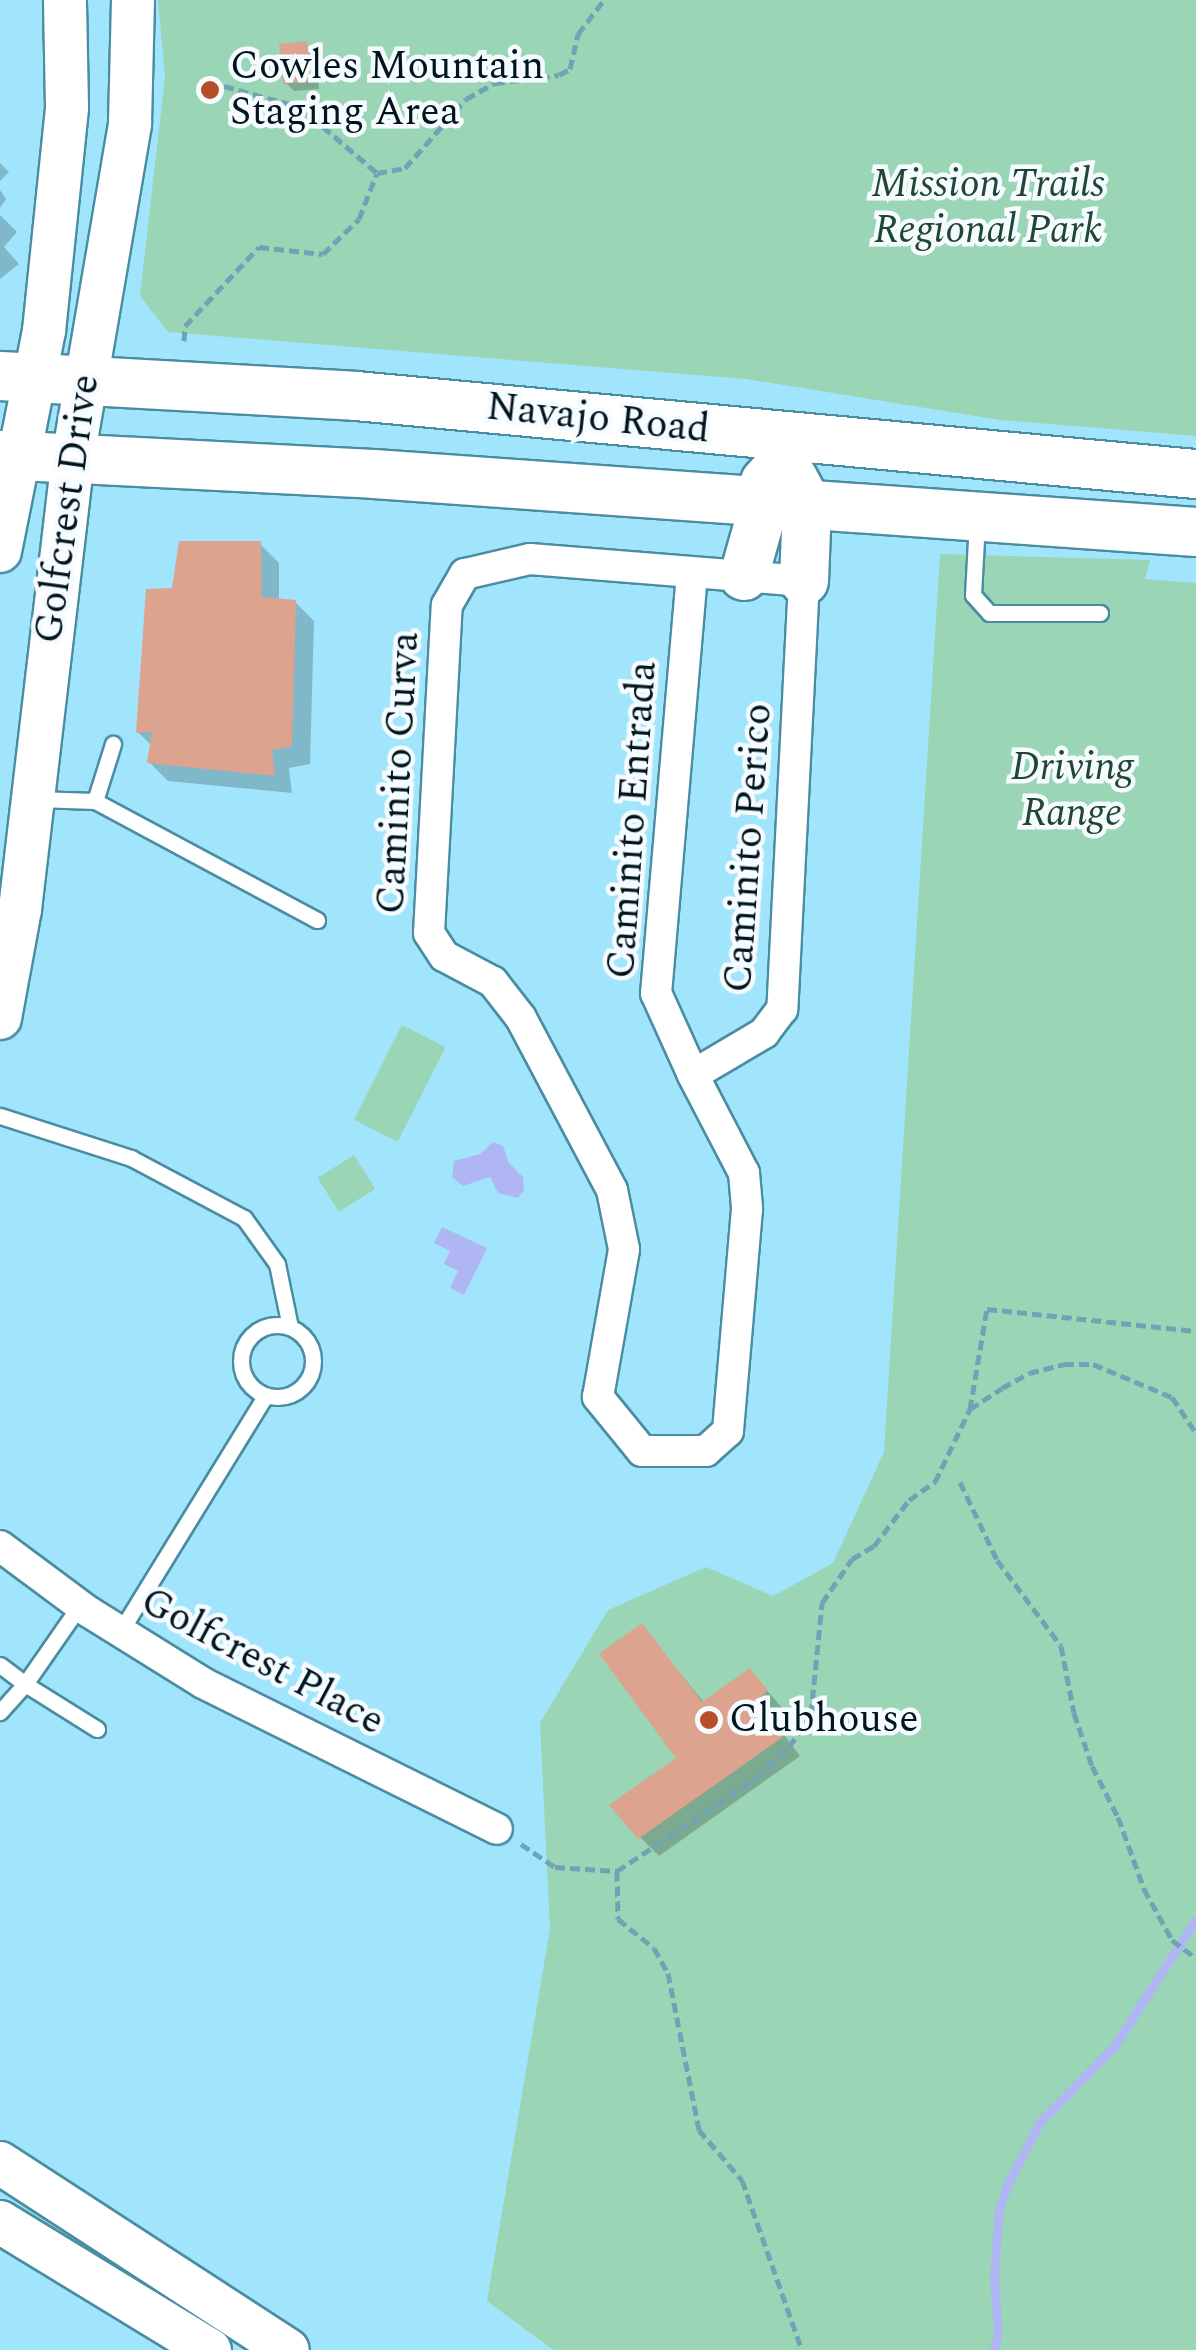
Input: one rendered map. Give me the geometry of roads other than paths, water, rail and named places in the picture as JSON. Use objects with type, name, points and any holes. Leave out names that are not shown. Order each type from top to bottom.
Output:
[{"type":"main road","name":"Golfcrest Drive","points":[[0,552],[18,376],[44,331],[67,108],[65,0]]},
{"type":"main road","name":"Golfcrest Drive","points":[[0,1018],[20,909],[73,458],[130,123],[133,0]]},
{"type":"main road","name":"Navajo Road","points":[[18,376],[356,396],[1196,474]]},
{"type":"main road","points":[[701,430],[786,489],[1020,482],[1140,470]]},
{"type":"main road","name":"Navajo Road","points":[[9,455],[786,489],[977,516],[1196,532]]},
{"type":"main road","points":[[744,576],[786,489]]},
{"type":"main road","points":[[786,489],[804,581]]},
{"type":"main road","points":[[0,2163],[288,2350]]},
{"type":"main road","points":[[0,2222],[210,2350]]},
{"type":"street","name":"Caminito Curva","points":[[692,574],[530,559],[464,574],[447,604],[429,933],[444,956],[493,982],[521,1018],[612,1190],[624,1250],[598,1397],[642,1450],[706,1451],[728,1431],[731,1412]]},
{"type":"street","points":[[692,574],[804,581]]},
{"type":"street","name":"Caminito Entrada","points":[[692,574],[656,994],[744,1173],[747,1209],[731,1412]]},
{"type":"street","name":"Caminito Perico","points":[[693,1074],[764,1033],[782,1009],[804,581]]},
{"type":"street","name":"Golfcrest Place","points":[[0,1546],[120,1632],[203,1683],[498,1829]]},
{"type":"lane","points":[[977,516],[973,595],[989,613],[1100,613]]},
{"type":"lane","points":[[96,801],[113,744]]},
{"type":"lane","points":[[32,799],[96,801],[316,920]]},
{"type":"lane","points":[[0,1116],[131,1158],[244,1218],[278,1264],[290,1327],[310,1344],[313,1370],[298,1391],[288,1396],[265,1396],[247,1382],[242,1372],[244,1346],[264,1328],[290,1327]]},
{"type":"lane","points":[[120,1632],[265,1396]]},
{"type":"lane","points":[[0,1712],[25,1684],[80,1604]]},
{"type":"lane","points":[[0,1665],[96,1729]]},
{"type":"water","points":[[493,1142],[503,1146],[509,1163],[523,1177],[524,1190],[518,1198],[498,1193],[490,1177],[463,1186],[452,1177],[454,1161],[480,1154]]},
{"type":"water","points":[[442,1227],[487,1248],[464,1295],[450,1288],[458,1271],[444,1264],[450,1251],[434,1243]]},
{"type":"waterway","points":[[994,2350],[998,2334],[994,2275],[999,2210],[1007,2185],[1040,2122],[1113,2048],[1196,1919]]},
{"type":"place","name":"Cowles Mountain Staging Area","points":[[210,90]]},
{"type":"place","name":"Clubhouse","points":[[709,1720]]},
{"type":"park label","name":"Mission Trails Regional Park","points":[[988,208]]},
{"type":"park label","name":"Driving Range","points":[[1072,791]]}]
